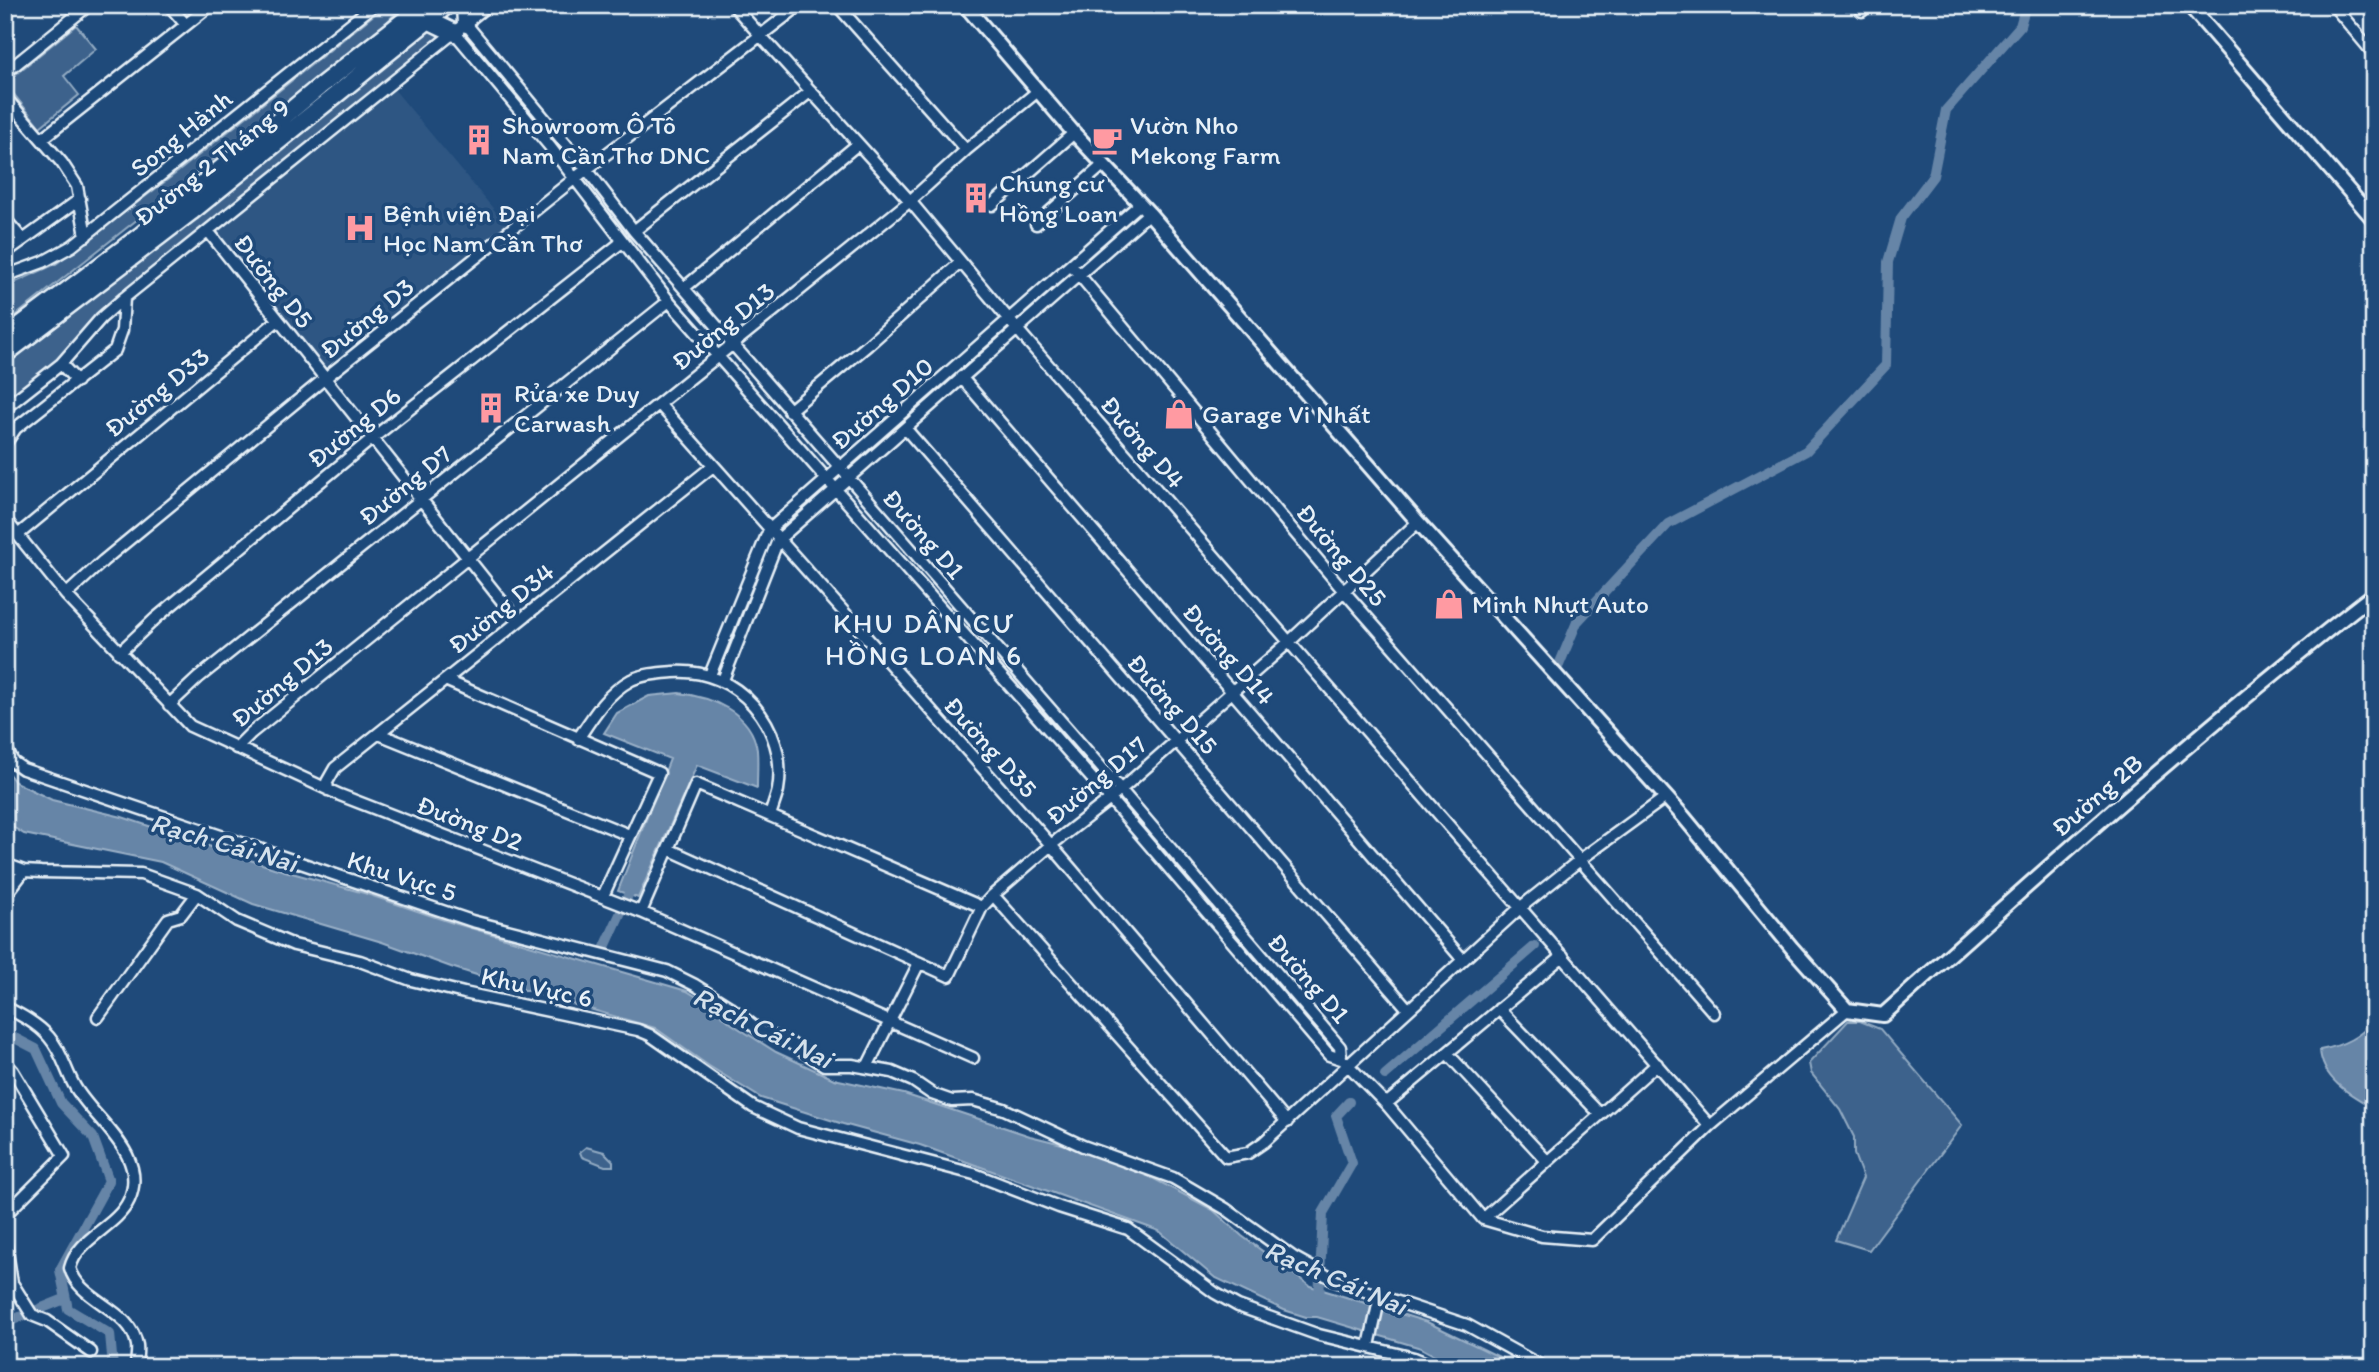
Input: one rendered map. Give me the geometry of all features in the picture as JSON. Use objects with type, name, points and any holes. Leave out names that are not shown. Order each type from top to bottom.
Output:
[{"type":"highway","name":"Đường 2 Tháng 9","points":[[5,337],[139,236],[319,87],[420,11],[447,5]]},
{"type":"highway","points":[[420,11],[460,28],[466,5]]},
{"type":"highway","name":"Đường 2 Tháng 9","points":[[5,354],[201,204],[420,11]]},
{"type":"street","points":[[5,73],[89,5]]},
{"type":"street","points":[[169,5],[186,25]]},
{"type":"street","points":[[42,139],[211,5]]},
{"type":"street","name":"Song Hành","points":[[5,276],[43,262],[86,236],[374,5]]},
{"type":"street","points":[[5,408],[61,364],[108,311],[488,5]]},
{"type":"street","name":"Đường D4","points":[[733,5],[910,201],[1012,324],[1710,1126]]},
{"type":"street","name":"Đường D3","points":[[66,595],[103,561],[324,379],[800,5]]},
{"type":"street","points":[[837,5],[966,150]]},
{"type":"street","points":[[965,5],[1073,133],[1144,208],[1418,522],[1666,797],[1847,1010],[1710,1126],[1592,1240],[1542,1236],[1483,1219],[1386,1104],[1344,1062]]},
{"type":"street","points":[[2333,5],[2374,54]]},
{"type":"street","points":[[2192,6],[2374,220]]},
{"type":"street","name":"Đường D1","points":[[460,28],[588,171],[634,231],[1120,789],[1340,1047],[1344,1062]]},
{"type":"street","name":"Đường D1","points":[[460,28],[669,301],[1110,799],[1329,1055],[1344,1062]]},
{"type":"street","name":"Đường D13","points":[[236,748],[251,733],[910,201],[966,150],[1038,91]]},
{"type":"street","points":[[634,231],[811,92]]},
{"type":"street","points":[[5,97],[71,177],[80,199],[86,236]]},
{"type":"street","points":[[992,205],[1073,133]]},
{"type":"street","points":[[684,288],[858,144]]},
{"type":"street","points":[[1036,224],[1102,164]]},
{"type":"street","points":[[5,253],[80,199]]},
{"type":"street","name":"Đường D10","points":[[723,680],[778,540],[961,377],[1071,265],[1144,208]]},
{"type":"street","name":"Đường D10","points":[[710,675],[769,530],[1012,324],[1078,274],[1144,208]]},
{"type":"street","points":[[5,219],[23,240]]},
{"type":"street","name":"Đường D5","points":[[208,231],[517,620]]},
{"type":"street","name":"Đường D6","points":[[119,653],[166,609],[374,437],[622,242]]},
{"type":"street","points":[[789,411],[869,345],[961,262]]},
{"type":"street","name":"Đường D25","points":[[1071,265],[1343,590],[1714,1013]]},
{"type":"street","points":[[6,441],[16,428],[115,350],[122,330],[124,298]]},
{"type":"street","name":"Đường D7","points":[[169,705],[198,678],[669,301]]},
{"type":"street","name":"Đường D33","points":[[19,534],[278,320]]},
{"type":"street","points":[[61,364],[77,381]]},
{"type":"street","name":"Đường D14","points":[[961,377],[1463,960]]},
{"type":"street","name":"Đường D35","points":[[659,404],[1051,845],[1287,1122]]},
{"type":"street","name":"Đường D15","points":[[905,428],[1408,1009]]},
{"type":"street","name":"Đường D34","points":[[328,790],[327,782],[335,768],[713,466]]},
{"type":"street","name":"Đường D2","points":[[5,519],[66,595],[190,726],[328,790],[642,912],[973,1058]]},
{"type":"street","name":"Đường D17","points":[[919,963],[949,976],[982,907],[993,895],[1110,799],[1290,641],[1418,522]]},
{"type":"street","name":"Đường 2B","points":[[1847,1010],[1883,1015],[2030,882],[2248,695],[2374,594]]},
{"type":"street","points":[[578,739],[611,694],[633,679],[684,671],[723,680],[755,705],[768,726],[779,775],[778,791],[770,816]]},
{"type":"street","points":[[445,680],[659,773],[603,897]]},
{"type":"street","points":[[379,734],[629,835]]},
{"type":"street","name":"Khu Vực 5","points":[[5,746],[13,762],[23,769],[100,796],[472,921],[667,971],[730,1007],[760,1031],[787,1041],[824,1065],[852,1065],[892,1072],[913,1081],[932,1094],[951,1101],[973,1100],[1004,1109],[1083,1146],[1173,1178],[1226,1209],[1293,1257],[1338,1282],[1379,1301],[1467,1325],[1543,1367]]},
{"type":"street","points":[[642,912],[696,784],[982,907]]},
{"type":"street","points":[[993,895],[1226,1157],[1248,1153],[1287,1122],[1344,1062],[1408,1009],[1521,907],[1666,797]]},
{"type":"street","points":[[668,849],[919,963],[867,1067]]},
{"type":"street","points":[[5,896],[15,868]]},
{"type":"street","name":"Khu Vực 6","points":[[15,868],[141,874],[197,894],[237,921],[294,944],[360,961],[411,980],[638,1030],[650,1035],[753,1107],[798,1128],[959,1169],[1059,1207],[1128,1229],[1214,1293],[1238,1306],[1319,1335],[1370,1343],[1436,1367]]},
{"type":"street","points":[[98,1017],[168,919],[181,915],[197,894]]},
{"type":"street","points":[[1386,1104],[1563,956]]},
{"type":"street","points":[[5,1007],[33,1023],[48,1036],[58,1049],[74,1086],[108,1127],[127,1156],[132,1169],[130,1198],[103,1229],[76,1253],[70,1268],[77,1285],[127,1326],[137,1343],[136,1367]]},
{"type":"street","points":[[1499,1009],[1600,1114]]},
{"type":"street","points":[[1447,1053],[1547,1161]]},
{"type":"street","points":[[5,1062],[64,1156],[5,1215]]},
{"type":"street","points":[[1483,1219],[1657,1064]]},
{"type":"street","points":[[5,1238],[10,1257],[10,1277],[32,1315],[47,1321],[91,1352]]},
{"type":"street","points":[[1370,1343],[1379,1301]]},
{"type":"shaded area","points":[[386,5],[403,5],[386,23],[5,324],[5,287],[56,264],[179,171]]},
{"type":"shaded area","points":[[76,25],[96,49],[64,76],[79,95],[40,127],[5,83]]},
{"type":"shaded area","points":[[432,29],[438,31],[439,35],[433,43],[142,276],[91,320],[55,365],[5,402],[5,366]]},
{"type":"shaded area","name":"Bệnh viện Đại Học Nam Cần Thơ","points":[[393,88],[506,224],[325,367],[215,231]]},
{"type":"shaded area","points":[[679,693],[704,698],[739,716],[754,737],[757,750],[757,788],[697,765],[638,898],[618,891],[670,759],[604,733],[617,713],[649,696]]},
{"type":"shaded area","name":"Rạch Cái Nai","points":[[5,769],[15,782],[52,800],[122,817],[274,868],[687,991],[776,1052],[834,1079],[904,1094],[1030,1136],[1078,1148],[1143,1173],[1213,1210],[1242,1236],[1310,1286],[1427,1322],[1520,1367],[1456,1367],[1421,1348],[1284,1310],[1214,1277],[1159,1231],[920,1145],[761,1098],[655,1028],[253,904],[161,862],[24,834],[5,822]]},
{"type":"shaded area","points":[[2374,1020],[2374,1108],[2347,1092],[2332,1078],[2322,1061],[2320,1050],[2350,1040],[2363,1032]]},
{"type":"shaded area","points":[[1848,1021],[1860,1021],[1880,1029],[1962,1125],[1869,1250],[1836,1240],[1863,1178],[1854,1154],[1854,1137],[1840,1109],[1811,1073],[1809,1063]]},
{"type":"shaded area","points":[[586,1147],[604,1152],[613,1161],[613,1166],[605,1166],[582,1157],[580,1152]]},
{"type":"waterway","points":[[1559,665],[1577,622],[1668,524],[1806,451],[1886,365],[1888,262],[1901,218],[1933,176],[1946,110],[2020,26],[2026,5]]},
{"type":"waterway","points":[[5,829],[16,815]]},
{"type":"waterway","points":[[605,947],[621,912]]},
{"type":"waterway","points":[[1385,1075],[1535,946]]},
{"type":"waterway","points":[[5,1033],[36,1049],[61,1103],[93,1137],[109,1181],[60,1270],[68,1309],[110,1334],[113,1367]]},
{"type":"waterway","points":[[1319,1300],[1323,1213],[1352,1163],[1336,1116],[1349,1102]]},
{"type":"waterway","points":[[5,1323],[62,1300]]},
{"type":"place","name":"Showroom Ô Tô Nam Cần Thơ DNC","points":[[479,140]]},
{"type":"place","name":"Vườn Nho Mekong Farm","points":[[1107,140]]},
{"type":"place","name":"Chung cư Hồng Loan","points":[[976,198]]},
{"type":"place","name":"Bệnh viện Đại Học Nam Cần Thơ","points":[[360,228]]},
{"type":"place","name":"Rửa xe Duy Carwash","points":[[491,408]]},
{"type":"place","name":"Garage Vi Nhất","points":[[1179,414]]},
{"type":"place","name":"Minh Nhựt Auto","points":[[1449,604]]},
{"type":"district","name":"KHU DÂN CƯ HỒNG LOAN 6","points":[[924,639]]}]
